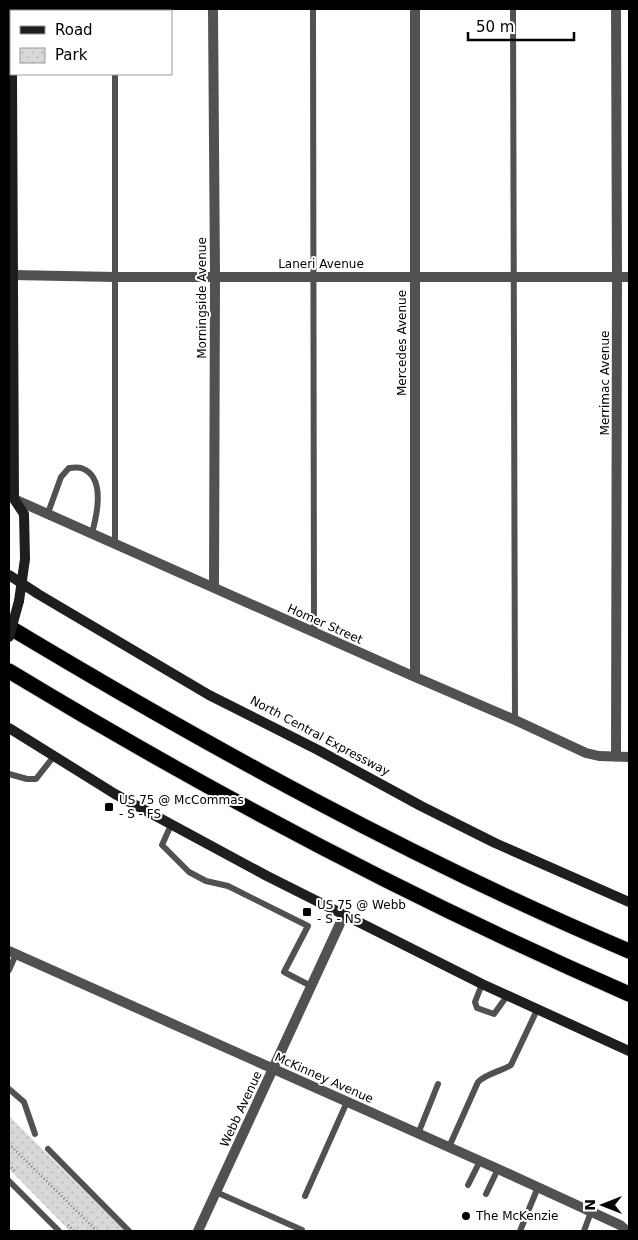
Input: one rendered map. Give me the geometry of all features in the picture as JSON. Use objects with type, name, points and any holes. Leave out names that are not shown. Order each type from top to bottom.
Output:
[{"type":"highway","points":[[9,627],[205,742],[387,839],[575,928],[629,951]]},
{"type":"highway","points":[[9,671],[197,781],[334,854],[488,930],[629,994]]},
{"type":"main road","points":[[9,637],[19,601],[25,560],[24,514],[11,502],[12,75]]},
{"type":"main road","name":"North Central Expressway","points":[[9,575],[208,695],[318,750],[421,806],[629,902]]},
{"type":"main road","points":[[9,728],[115,794],[344,915],[536,1010],[629,1051]]},
{"type":"street","name":"Morningside Avenue","points":[[213,9],[215,276],[214,587]]},
{"type":"street","name":"Mercedes Avenue","points":[[415,9],[415,677]]},
{"type":"street","name":"Merrimac Avenue","points":[[616,9],[616,757]]},
{"type":"street","name":"Laneri Avenue","points":[[13,275],[115,277],[629,277]]},
{"type":"street","name":"Homer Street","points":[[11,502],[48,513],[586,753],[629,757]]},
{"type":"street","name":"Webb Avenue","points":[[198,1231],[344,915]]},
{"type":"street","name":"McKinney Avenue","points":[[12,953],[627,1228]]},
{"type":"lane","points":[[313,9],[314,633]]},
{"type":"lane","points":[[513,9],[515,720]]},
{"type":"lane","points":[[115,75],[115,543]]},
{"type":"lane","points":[[48,513],[61,477],[69,468],[82,468],[92,476],[98,492],[97,514],[92,533]]},
{"type":"lane","points":[[9,774],[27,779],[36,778],[54,756]]},
{"type":"lane","points":[[172,825],[162,844],[189,872],[206,881],[228,886],[308,926],[284,972],[311,986]]},
{"type":"lane","points":[[9,970],[12,953]]},
{"type":"lane","points":[[482,984],[475,1002],[477,1008],[494,1014],[507,996]]},
{"type":"lane","points":[[449,1147],[478,1082],[484,1077],[504,1070],[511,1065],[536,1010]]},
{"type":"lane","points":[[418,1134],[438,1084]]},
{"type":"lane","points":[[9,1089],[24,1102],[34,1134]]},
{"type":"lane","points":[[305,1196],[347,1102]]},
{"type":"lane","points":[[48,1149],[129,1231]]},
{"type":"lane","points":[[468,1186],[480,1161]]},
{"type":"lane","points":[[486,1194],[498,1169]]},
{"type":"lane","points":[[9,1181],[60,1231]]},
{"type":"lane","points":[[520,1231],[538,1188]]},
{"type":"lane","points":[[216,1192],[302,1230]]},
{"type":"lane","points":[[584,1231],[592,1212]]},
{"type":"path","points":[[9,1144],[97,1231]]},
{"type":"green space","points":[[9,1116],[125,1231],[70,1231],[9,1169]]},
{"type":"place","name":"US 75 @ McCommas - S - FS","points":[[109,807]]},
{"type":"place","name":"US 75 @ Webb - S - NS","points":[[307,912]]},
{"type":"place","name":"The McKenzie","points":[[466,1216]]}]
